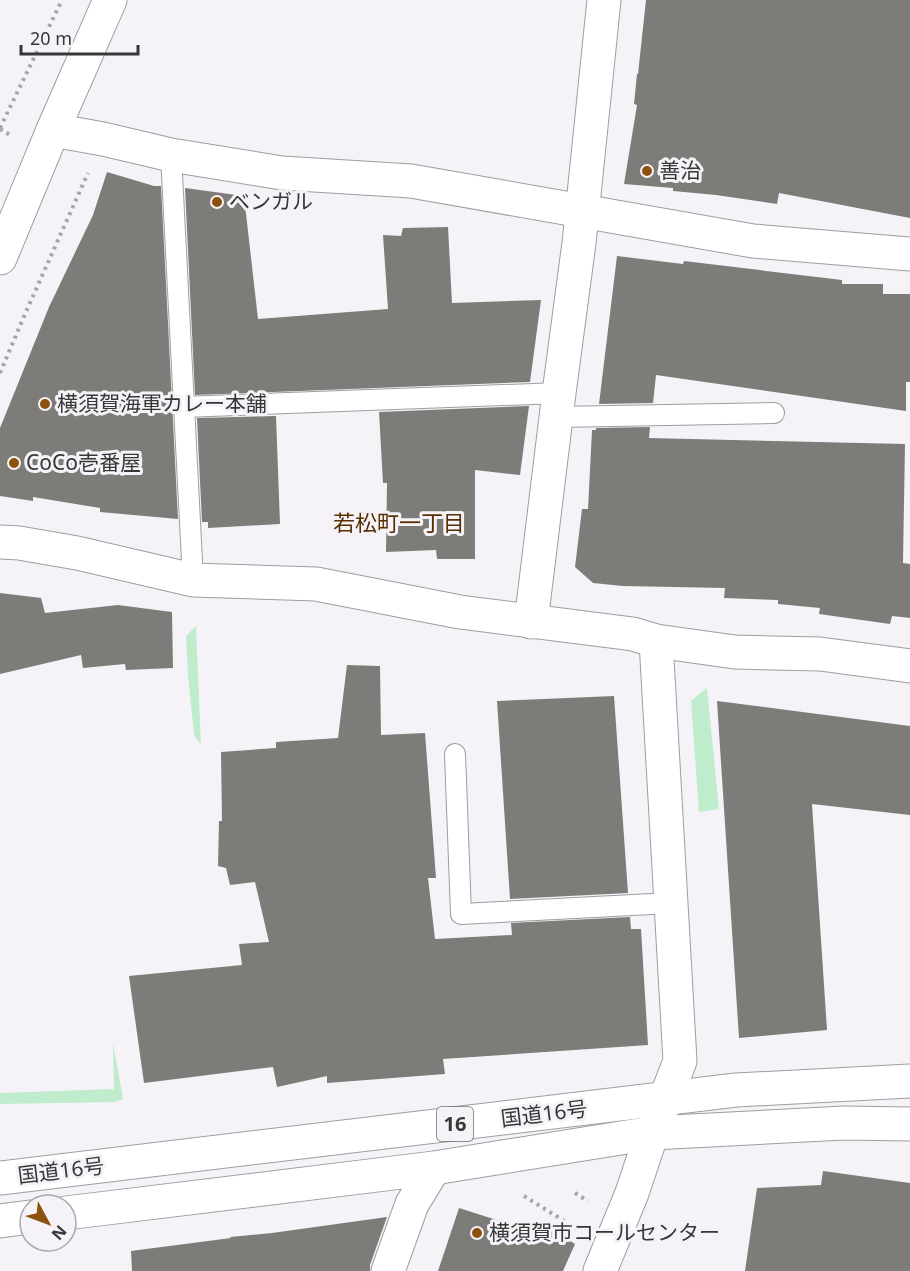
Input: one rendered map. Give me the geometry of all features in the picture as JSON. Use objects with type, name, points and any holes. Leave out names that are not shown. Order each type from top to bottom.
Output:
[{"type":"main road","points":[[2,248],[110,0]]},
{"type":"main road","points":[[531,622],[583,211],[604,0]]},
{"type":"main road","points":[[53,130],[171,155],[282,173],[411,181],[753,241],[910,254]]},
{"type":"main road","points":[[0,542],[76,553],[193,580],[316,584],[460,612],[633,634],[656,641],[735,652],[820,654],[910,666]]},
{"type":"main road","points":[[600,1271],[632,1193],[680,1061],[656,641]]},
{"type":"main road","name":"国道16号","points":[[0,1178],[736,1090],[910,1081]]},
{"type":"main road","name":"国道16号","points":[[78,1212],[434,1168],[652,1133],[844,1122],[910,1124]]},
{"type":"main road","points":[[388,1271],[412,1204],[434,1168]]},
{"type":"main road","name":"国道16号","points":[[0,1221],[18,1219]]},
{"type":"lane","points":[[171,155],[193,580]]},
{"type":"lane","points":[[183,407],[558,405],[774,413]]},
{"type":"lane","points":[[455,754],[461,914],[671,903]]},
{"type":"path","points":[[0,128],[62,0]]},
{"type":"path","points":[[0,373],[103,139]]},
{"type":"path","points":[[524,1196],[579,1231]]},
{"type":"green space","points":[[196,626],[201,745],[194,735],[186,636]]},
{"type":"green space","points":[[707,688],[719,809],[699,812],[691,701]]},
{"type":"green space","points":[[113,1043],[123,1099],[115,1102],[0,1104],[0,1093],[114,1089]]},
{"type":"building","points":[[646,0],[910,0],[910,218],[779,193],[777,204],[673,191],[673,188],[624,184],[637,105],[634,104]]},
{"type":"building","points":[[107,172],[161,186],[178,519],[100,512],[100,508],[33,497],[33,501],[0,496],[0,428],[49,307],[93,215]]},
{"type":"building","points":[[185,188],[244,196],[258,319],[388,309],[383,235],[401,236],[403,228],[448,227],[452,303],[541,300],[530,382],[195,395]]},
{"type":"building","points":[[617,256],[683,264],[684,261],[842,280],[842,284],[883,284],[883,294],[910,294],[910,382],[906,382],[906,411],[656,375],[653,403],[599,404]]},
{"type":"building","points":[[529,406],[520,475],[475,470],[475,559],[437,559],[436,550],[386,552],[387,483],[383,483],[379,412]]},
{"type":"building","points":[[276,416],[280,524],[208,528],[208,522],[202,522],[197,418]]},
{"type":"building","points":[[650,427],[649,438],[905,444],[903,563],[910,564],[910,618],[892,616],[890,624],[819,614],[820,608],[778,604],[778,600],[724,598],[725,588],[623,586],[593,583],[575,567],[582,509],[588,509],[592,430]]},
{"type":"building","points":[[0,593],[41,598],[45,613],[118,605],[172,612],[173,668],[126,670],[125,664],[83,668],[81,655],[0,674]]},
{"type":"building","points":[[347,665],[380,666],[381,735],[425,733],[436,878],[428,878],[435,939],[512,935],[511,923],[630,917],[631,929],[641,929],[648,1045],[443,1059],[445,1074],[327,1083],[327,1076],[277,1087],[273,1067],[144,1083],[129,976],[242,965],[239,944],[269,942],[255,882],[230,885],[226,868],[218,866],[219,821],[222,821],[221,752],[276,748],[276,742],[338,738]]},
{"type":"building","points":[[614,696],[628,893],[510,899],[497,701]]},
{"type":"building","points":[[717,701],[910,726],[910,815],[812,804],[827,1030],[739,1038]]},
{"type":"building","points":[[823,1171],[910,1183],[910,1271],[745,1271],[757,1188],[821,1185]]},
{"type":"building","name":"横須賀市コールセンター","points":[[459,1208],[531,1231],[536,1220],[575,1244],[563,1271],[438,1271]]},
{"type":"building","points":[[387,1217],[370,1265],[370,1271],[132,1271],[131,1251]]},
{"type":"place","name":"善治","points":[[647,171]]},
{"type":"place","name":"ベンガル","points":[[217,202]]},
{"type":"place","name":"横須賀海軍カレー本舗","points":[[45,404]]},
{"type":"place","name":"CoCo壱番屋","points":[[14,463]]},
{"type":"place","name":"横須賀市コールセンター","points":[[477,1233]]},
{"type":"district","name":"若松町一丁目","points":[[399,523]]}]
